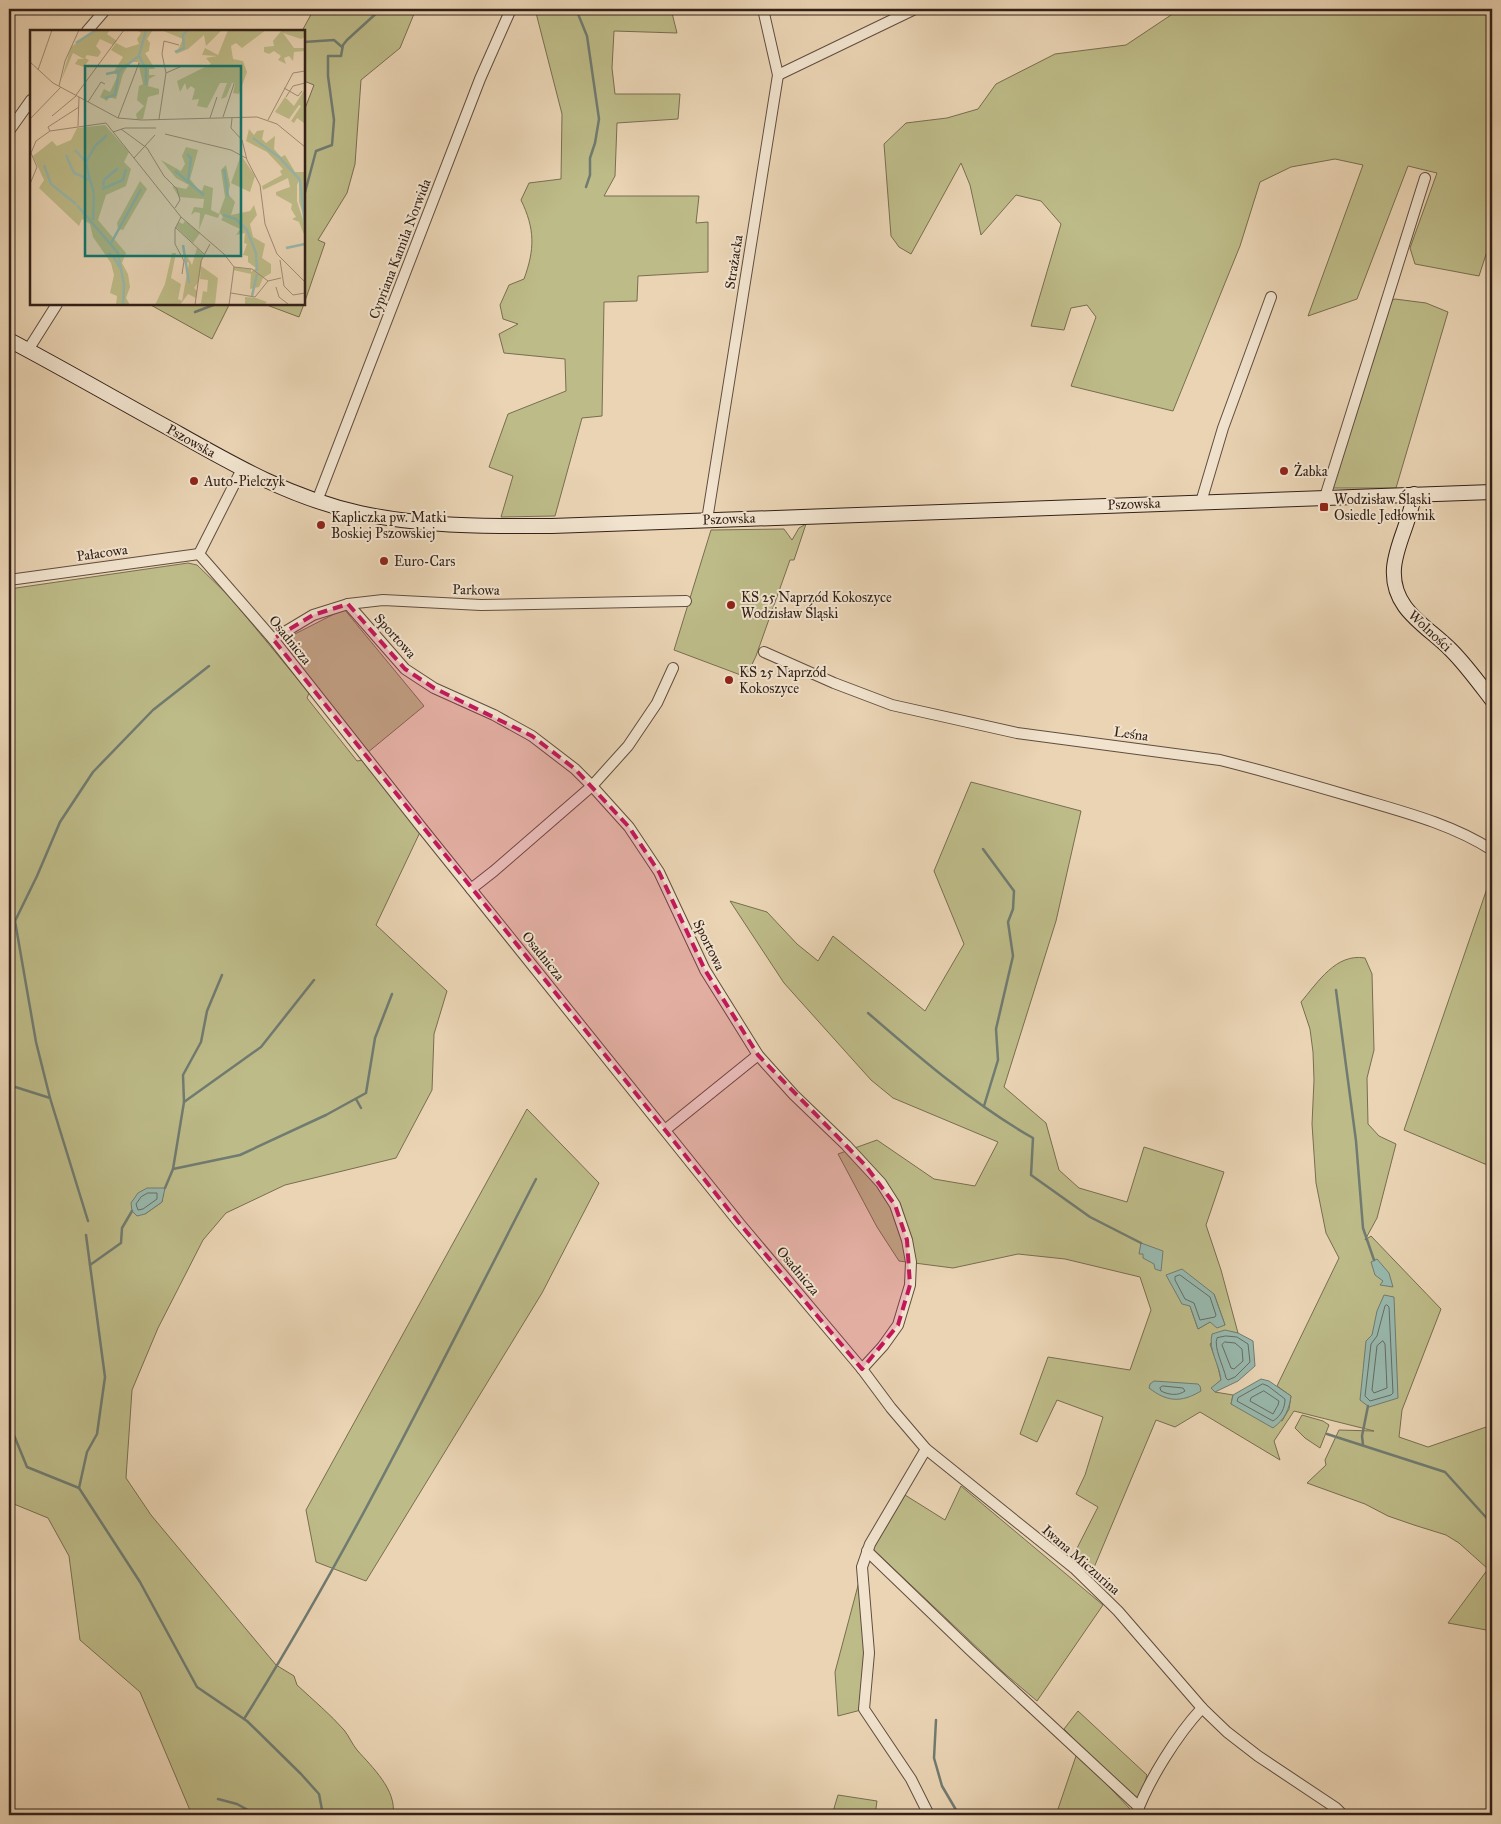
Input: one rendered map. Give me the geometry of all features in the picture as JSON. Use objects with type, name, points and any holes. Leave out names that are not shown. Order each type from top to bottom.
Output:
[{"type":"main road","name":"Pszowska","points":[[9,340],[266,482],[317,501],[358,513],[440,526],[552,526],[1492,492]]},
{"type":"main road","name":"Wolności","points":[[1414,494],[1394,567],[1394,584],[1398,597],[1410,613],[1462,662],[1492,700]]},
{"type":"street","points":[[88,30],[106,9]]},
{"type":"street","name":"Cypriana Kamila Norwida","points":[[317,501],[480,79],[511,9]]},
{"type":"street","name":"Strażacka","points":[[707,520],[778,75],[763,9]]},
{"type":"street","points":[[778,75],[915,9]]},
{"type":"street","points":[[9,131],[30,101]]},
{"type":"street","points":[[1325,497],[1426,178]]},
{"type":"street","points":[[1201,502],[1223,428],[1271,297]]},
{"type":"street","points":[[28,350],[56,305]]},
{"type":"street","points":[[198,554],[242,469]]},
{"type":"street","name":"Pałacowa","points":[[9,580],[198,554]]},
{"type":"street","name":"Osadnicza","points":[[198,554],[273,639],[740,1224],[862,1369],[890,1408],[926,1449]]},
{"type":"street","name":"Parkowa","points":[[273,639],[313,615],[348,604],[384,600],[481,605],[686,601]]},
{"type":"street","name":"Sportowa","points":[[348,604],[405,669],[434,688],[494,715],[532,736],[575,769],[592,786],[629,827],[660,872],[705,970],[758,1055],[794,1095],[846,1145],[881,1183],[895,1205],[904,1231],[911,1262],[910,1285],[898,1325],[883,1346],[862,1369]]},
{"type":"street","name":"Leśna","points":[[764,652],[834,683],[892,705],[1017,733],[1112,744],[1235,764],[1400,811],[1445,826],[1492,850]]},
{"type":"street","points":[[472,889],[592,786],[628,746],[657,703],[673,668]]},
{"type":"street","points":[[665,1130],[758,1055]]},
{"type":"street","points":[[926,1449],[867,1551],[862,1567],[868,1653],[864,1709],[911,1779],[929,1815]]},
{"type":"street","name":"Iwana Miczurina","points":[[926,1449],[1074,1568],[1118,1611],[1202,1708],[1228,1732],[1258,1756],[1298,1781],[1343,1815]]},
{"type":"street","points":[[867,1551],[1138,1811],[1176,1741],[1202,1708]]},
{"type":"highlighted area","points":[[348,604],[405,669],[434,688],[532,736],[575,769],[629,827],[659,872],[705,970],[758,1055],[865,1165],[895,1205],[907,1240],[910,1285],[898,1325],[862,1369],[740,1224],[273,639],[313,615]]},
{"type":"shaded area","points":[[314,9],[416,9],[400,48],[361,80],[355,164],[347,193],[318,240],[325,243],[305,301],[305,108],[314,85],[305,81],[305,30],[303,30]]},
{"type":"shaded area","points":[[535,9],[671,9],[677,33],[614,31],[612,68],[615,94],[680,94],[678,119],[617,123],[615,176],[604,196],[699,196],[696,223],[708,222],[708,272],[638,276],[637,301],[604,302],[602,416],[582,418],[555,516],[501,517],[513,476],[489,467],[508,414],[566,391],[565,359],[504,353],[499,334],[518,324],[503,319],[500,305],[509,285],[524,279],[532,248],[529,220],[521,200],[529,183],[561,179],[562,114]]},
{"type":"shaded area","points":[[1180,9],[1492,9],[1492,236],[1479,276],[1415,264],[1410,248],[1437,173],[1408,166],[1357,299],[1308,316],[1363,165],[1335,159],[1291,167],[1260,182],[1240,246],[1173,411],[1071,386],[1096,317],[1087,305],[1071,308],[1064,330],[1031,326],[1061,224],[1041,201],[1016,195],[981,235],[970,185],[961,163],[911,254],[899,247],[891,236],[884,144],[906,123],[947,118],[978,109],[996,84],[1055,54],[1126,45]]},
{"type":"shaded area","points":[[1395,299],[1426,303],[1448,312],[1396,488],[1333,488],[1390,301]]},
{"type":"shaded area","points":[[151,305],[229,305],[212,339]]},
{"type":"shaded area","points":[[267,305],[304,305],[299,317]]},
{"type":"shaded area","name":"KS 25 Naprzód Kokoszyce Wodzisław Śląski","points":[[806,524],[794,560],[790,560],[756,656],[746,677],[674,650],[711,530],[784,529],[792,540],[799,528]]},
{"type":"shaded area","points":[[188,563],[197,565],[229,596],[309,693],[307,698],[357,761],[363,760],[422,828],[376,925],[447,991],[434,1034],[432,1090],[396,1158],[285,1185],[226,1213],[203,1240],[158,1328],[132,1390],[126,1478],[151,1515],[276,1665],[294,1676],[297,1685],[344,1730],[355,1748],[376,1771],[387,1788],[393,1806],[393,1815],[192,1815],[140,1692],[80,1640],[69,1556],[48,1518],[9,1502],[9,589]],"holes":[[[164,1188],[162,1202],[145,1214]]]},
{"type":"shaded area","points":[[344,609],[424,706],[367,753],[281,645],[281,641]]},
{"type":"shaded area","points":[[971,782],[1081,811],[1056,921],[1004,1087],[1046,1123],[1059,1170],[1079,1188],[1127,1202],[1144,1147],[1224,1172],[1206,1225],[1221,1270],[1238,1333],[1225,1331],[1210,1344],[1221,1380],[1212,1388],[1215,1392],[1233,1395],[1231,1404],[1282,1421],[1289,1409],[1291,1396],[1277,1386],[1339,1258],[1326,1233],[1316,1183],[1312,1124],[1313,1052],[1310,1029],[1301,1002],[1321,978],[1336,964],[1345,960],[1365,958],[1372,974],[1374,1050],[1367,1078],[1368,1124],[1379,1136],[1396,1144],[1377,1218],[1365,1240],[1371,1236],[1441,1309],[1402,1410],[1399,1437],[1428,1447],[1492,1425],[1492,1631],[1448,1623],[1488,1569],[1459,1543],[1446,1535],[1388,1516],[1365,1504],[1307,1483],[1326,1465],[1325,1460],[1339,1430],[1374,1431],[1294,1411],[1274,1441],[1280,1460],[1200,1412],[1175,1427],[1156,1420],[1090,1577],[1071,1560],[1098,1507],[1076,1494],[1085,1475],[1103,1417],[1057,1400],[1037,1442],[1020,1434],[1048,1357],[1130,1370],[1151,1310],[1140,1277],[1065,1259],[1018,1254],[953,1268],[899,1261],[877,1227],[838,1154],[877,1140],[934,1179],[975,1186],[998,1142],[893,1098],[871,1080],[784,983],[730,901],[767,912],[797,944],[818,961],[833,936],[925,1011],[964,944],[934,871]],"holes":[[[1214,1294],[1225,1325],[1210,1322],[1198,1329],[1190,1306]]]},
{"type":"shaded area","points":[[1492,874],[1492,1167],[1404,1130]]},
{"type":"shaded area","points":[[527,1109],[599,1183],[542,1293],[366,1581],[316,1562],[306,1510]]},
{"type":"shaded area","points":[[1302,1415],[1323,1421],[1329,1425],[1320,1448],[1305,1438],[1295,1428]]},
{"type":"shaded area","points":[[961,1486],[1103,1605],[1037,1701],[1004,1673],[873,1549],[905,1495],[945,1520]]},
{"type":"shaded area","points":[[860,1578],[865,1646],[861,1710],[838,1716],[835,1672]]},
{"type":"shaded area","points":[[1078,1711],[1147,1775],[1140,1798],[1133,1800],[1064,1729]]},
{"type":"shaded area","points":[[1077,1753],[1132,1811],[1133,1815],[1056,1815]]},
{"type":"shaded area","points":[[838,1795],[877,1801],[875,1815],[832,1815]]},
{"type":"water","points":[[147,1188],[165,1188],[162,1202],[145,1214],[137,1216],[132,1211],[131,1203],[138,1193]]},
{"type":"water","points":[[1141,1243],[1163,1251],[1161,1271],[1155,1269],[1154,1264],[1143,1258],[1143,1254],[1139,1254]]},
{"type":"water","points":[[1377,1259],[1389,1273],[1393,1287],[1380,1285],[1383,1281],[1375,1275],[1371,1262]]},
{"type":"water","points":[[1182,1269],[1214,1294],[1225,1325],[1217,1328],[1210,1322],[1198,1329],[1190,1306],[1182,1304],[1166,1275]]},
{"type":"water","points":[[1384,1295],[1394,1297],[1398,1398],[1369,1407],[1360,1400],[1366,1341],[1372,1335],[1377,1311]]},
{"type":"water","points":[[1225,1330],[1238,1333],[1253,1341],[1255,1366],[1238,1381],[1215,1392],[1211,1388],[1221,1380],[1211,1340],[1212,1334]]},
{"type":"water","points":[[1261,1379],[1269,1381],[1291,1396],[1286,1414],[1273,1428],[1231,1404],[1233,1395]]},
{"type":"water","points":[[1154,1381],[1198,1384],[1201,1391],[1187,1398],[1168,1398],[1149,1388],[1150,1384]]},
{"type":"waterway","points":[[305,192],[316,151],[332,145],[334,120],[328,76],[328,56],[341,56],[343,45],[347,40],[381,9]]},
{"type":"waterway","points":[[576,9],[587,36],[599,119],[590,158],[590,175],[586,187]]},
{"type":"waterway","points":[[305,42],[334,40],[342,47]]},
{"type":"waterway","points":[[195,312],[213,305]]},
{"type":"waterway","points":[[15,921],[60,822],[93,772],[153,710],[209,666]]},
{"type":"waterway","points":[[983,849],[1014,891],[1013,909],[1008,922],[1013,956],[996,1029],[998,1060],[984,1106]]},
{"type":"waterway","points":[[9,918],[15,921],[36,1042],[50,1098]]},
{"type":"waterway","points":[[184,1102],[183,1075],[201,1042],[207,1011],[222,975]]},
{"type":"waterway","points":[[173,1169],[184,1102],[261,1047],[314,980]]},
{"type":"waterway","points":[[1336,990],[1356,1141],[1363,1228],[1374,1260]]},
{"type":"waterway","points":[[165,1188],[173,1169],[240,1155],[326,1115],[366,1093],[375,1038],[392,994]]},
{"type":"waterway","points":[[868,1013],[968,1095],[1033,1138],[1031,1175],[1090,1217],[1141,1243]]},
{"type":"waterway","points":[[9,1085],[50,1098],[88,1221]]},
{"type":"waterway","points":[[356,1099],[361,1108]]},
{"type":"waterway","points":[[244,1719],[284,1654],[360,1520],[536,1179]]},
{"type":"waterway","points":[[90,1265],[121,1243],[122,1228],[132,1211]]},
{"type":"waterway","points":[[79,1488],[87,1452],[97,1434],[105,1377],[86,1235]]},
{"type":"waterway","points":[[1363,1445],[1362,1436],[1368,1406]]},
{"type":"waterway","points":[[9,1423],[27,1467],[79,1488],[140,1582],[197,1687],[247,1721],[301,1774],[319,1794],[323,1815]]},
{"type":"waterway","points":[[1327,1434],[1445,1472],[1492,1524]]},
{"type":"waterway","points":[[936,1720],[934,1758],[942,1786],[959,1815]]},
{"type":"waterway","points":[[218,1799],[237,1804],[257,1815]]},
{"type":"place","name":"Żabka","points":[[1284,471]]},
{"type":"place","name":"Auto-Pielczyk","points":[[194,481]]},
{"type":"place","name":"Wodzisław Śląski Osiedle Jedłownik","points":[[1324,507]]},
{"type":"place","name":"Kapliczka pw. Matki Boskiej Pszowskiej","points":[[321,525]]},
{"type":"place","name":"Euro-Cars","points":[[384,561]]},
{"type":"place","name":"KS 25 Naprzód Kokoszyce Wodzisław Śląski","points":[[731,605]]},
{"type":"place","name":"KS 25 Naprzód Kokoszyce","points":[[729,680]]}]
